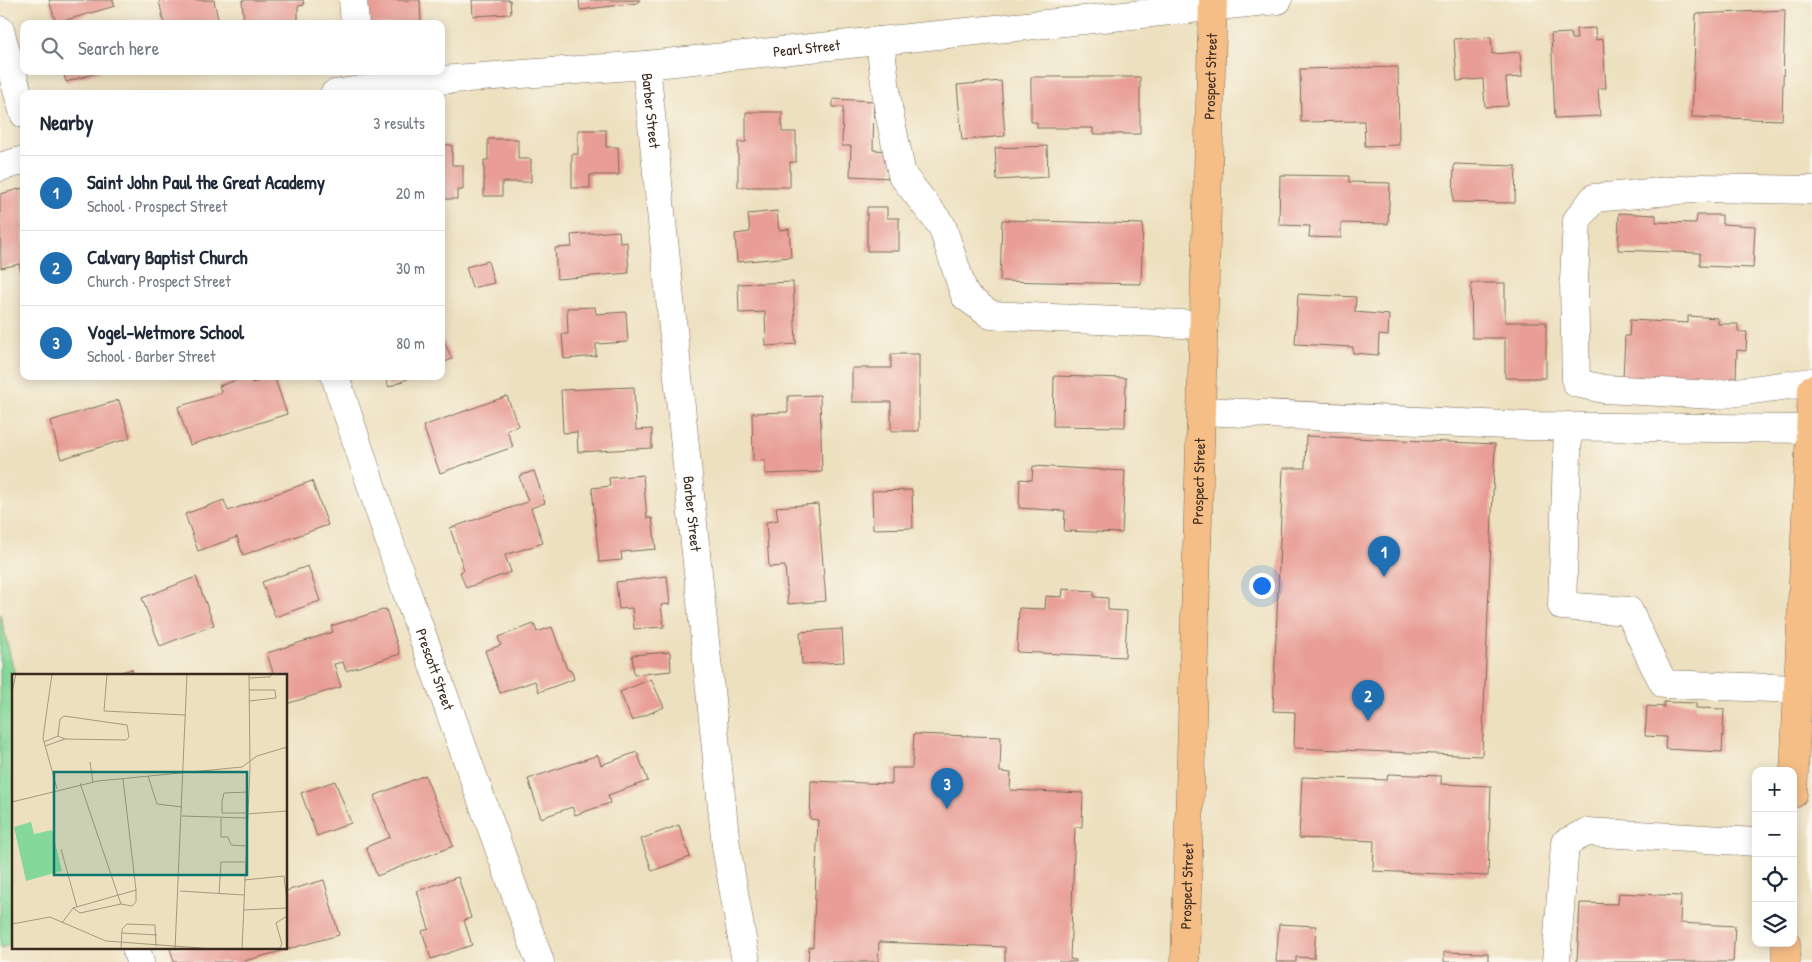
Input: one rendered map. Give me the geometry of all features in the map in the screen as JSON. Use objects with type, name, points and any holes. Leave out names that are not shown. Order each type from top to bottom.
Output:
[{"type":"main road","name":"Prospect Street","points":[[1184,962],[1213,4]]},
{"type":"main road","points":[[1794,767],[1812,389]]},
{"type":"main road","points":[[1786,947],[1786,962]]},
{"type":"street","points":[[353,0],[355,20]]},
{"type":"street","name":"Pearl Street","points":[[342,90],[363,80],[413,82],[646,65],[1213,4],[1278,0]]},
{"type":"street","points":[[0,30],[20,100]]},
{"type":"street","points":[[880,41],[888,107],[902,175],[942,226],[965,296],[991,315],[1204,325]]},
{"type":"street","name":"Barber Street","points":[[646,65],[726,846],[746,962]]},
{"type":"street","points":[[0,167],[20,161]]},
{"type":"street","points":[[1812,190],[1703,188],[1594,198],[1577,220],[1574,281],[1576,383],[1604,389],[1715,395],[1812,382]]},
{"type":"street","name":"Prescott Street","points":[[335,380],[402,579],[540,962]]},
{"type":"street","points":[[1201,411],[1568,426],[1810,429]]},
{"type":"street","points":[[1568,426],[1562,606],[1629,611],[1652,663],[1664,684],[1798,690]]},
{"type":"street","points":[[1556,962],[1564,843],[1587,832],[1752,842]]},
{"type":"green space","points":[[0,614],[15,674],[12,674],[12,945],[0,948]]},
{"type":"building","points":[[49,0],[113,0],[115,6],[66,20],[55,20]]},
{"type":"building","points":[[159,0],[214,0],[218,20],[163,20]]},
{"type":"building","points":[[242,0],[303,0],[304,5],[298,6],[298,20],[244,20]]},
{"type":"building","points":[[366,0],[420,0],[421,20],[363,20]]},
{"type":"building","points":[[472,0],[510,0],[511,14],[473,16]]},
{"type":"building","points":[[579,0],[640,0],[637,3],[580,10]]},
{"type":"building","points":[[1785,10],[1782,120],[1692,117],[1696,14]]},
{"type":"building","points":[[1595,28],[1596,40],[1603,39],[1606,88],[1598,88],[1600,116],[1555,118],[1551,34],[1571,33],[1571,39],[1577,39],[1576,29]]},
{"type":"building","points":[[1491,37],[1492,54],[1520,52],[1522,77],[1506,78],[1508,106],[1485,107],[1483,79],[1457,81],[1454,39]]},
{"type":"building","points":[[1398,67],[1399,145],[1365,146],[1364,121],[1301,122],[1300,69]]},
{"type":"building","points":[[64,75],[90,75],[66,82]]},
{"type":"building","points":[[1031,77],[1140,77],[1140,134],[1093,134],[1093,128],[1037,128],[1037,122],[1031,122]]},
{"type":"building","points":[[1001,81],[1005,136],[962,140],[957,85]]},
{"type":"building","points":[[833,99],[874,101],[873,150],[892,151],[891,178],[850,176],[851,146],[842,146],[843,107],[833,107]]},
{"type":"building","points":[[746,112],[782,112],[782,132],[796,132],[796,162],[790,162],[790,187],[738,187],[738,142],[746,142]]},
{"type":"building","points":[[578,130],[606,130],[606,147],[618,147],[619,175],[590,175],[590,188],[572,188],[572,154],[578,154]]},
{"type":"building","points":[[488,139],[518,139],[518,159],[531,159],[531,182],[502,182],[502,196],[484,196],[484,160],[488,160]]},
{"type":"building","points":[[445,145],[452,145],[452,165],[463,165],[463,190],[457,190],[457,199],[445,199]]},
{"type":"building","points":[[1047,146],[1048,177],[997,180],[995,148]]},
{"type":"building","points":[[1454,164],[1516,166],[1515,203],[1453,202]]},
{"type":"building","points":[[1280,175],[1349,176],[1349,182],[1390,183],[1388,224],[1341,223],[1341,238],[1309,237],[1310,226],[1279,225]]},
{"type":"building","points":[[20,189],[20,268],[19,264],[1,268],[0,194]]},
{"type":"building","points":[[867,207],[887,207],[887,218],[899,218],[899,251],[867,251]]},
{"type":"building","points":[[777,211],[779,230],[789,229],[791,257],[737,262],[735,234],[750,232],[748,214]]},
{"type":"building","points":[[1619,213],[1656,215],[1656,222],[1696,223],[1697,215],[1722,215],[1722,224],[1755,226],[1753,268],[1700,266],[1700,253],[1618,250]]},
{"type":"building","points":[[1002,220],[1143,224],[1141,284],[1000,281]]},
{"type":"building","points":[[619,231],[620,243],[627,242],[629,273],[557,279],[555,248],[572,247],[571,235]]},
{"type":"building","points":[[488,261],[494,283],[472,288],[466,267]]},
{"type":"building","points":[[793,282],[796,344],[766,346],[765,312],[739,313],[738,284]]},
{"type":"building","points":[[1471,283],[1505,283],[1505,322],[1546,322],[1546,378],[1505,378],[1505,338],[1472,338]]},
{"type":"building","points":[[1298,294],[1356,297],[1355,312],[1389,315],[1388,336],[1379,335],[1378,355],[1353,353],[1353,347],[1295,344]]},
{"type":"building","points":[[595,307],[596,314],[626,312],[628,342],[596,344],[596,356],[564,359],[562,334],[568,334],[567,308]]},
{"type":"building","points":[[1688,316],[1718,318],[1718,324],[1738,324],[1738,332],[1747,332],[1746,351],[1737,350],[1736,378],[1730,378],[1729,392],[1623,379],[1625,336],[1629,336],[1630,320],[1688,323]]},
{"type":"building","points":[[445,344],[452,359],[445,362]]},
{"type":"building","points":[[891,354],[919,354],[919,431],[891,431],[891,402],[852,402],[852,368],[891,368]]},
{"type":"building","points":[[1054,376],[1126,378],[1125,427],[1053,426]]},
{"type":"building","points":[[237,380],[251,380],[252,383],[261,380],[275,380],[287,414],[190,445],[178,407],[222,393],[219,386]]},
{"type":"building","points":[[386,380],[405,380],[389,387]]},
{"type":"building","points":[[634,387],[636,430],[652,429],[652,448],[578,452],[577,432],[563,433],[561,390]]},
{"type":"building","points":[[820,395],[822,472],[765,474],[765,460],[753,461],[752,413],[788,412],[788,396]]},
{"type":"building","points":[[507,396],[518,426],[507,430],[513,447],[440,473],[423,426]]},
{"type":"building","points":[[119,400],[130,438],[61,459],[50,421]]},
{"type":"building","points":[[1306,436],[1495,444],[1482,756],[1294,748],[1295,712],[1273,711],[1283,468],[1305,468]]},
{"type":"building","points":[[1033,466],[1125,471],[1122,533],[1064,531],[1065,511],[1019,508],[1020,479],[1032,480]]},
{"type":"building","points":[[534,471],[545,503],[531,508],[543,543],[505,555],[511,572],[466,588],[460,572],[464,570],[450,528],[528,502],[519,476]]},
{"type":"building","points":[[643,475],[647,518],[652,518],[656,549],[621,552],[622,560],[599,562],[592,488],[610,486],[609,478]]},
{"type":"building","points":[[312,481],[328,525],[243,555],[237,537],[198,551],[185,514],[224,500],[228,511]]},
{"type":"building","points":[[912,490],[913,528],[873,529],[872,491]]},
{"type":"building","points":[[818,504],[826,601],[788,604],[785,566],[769,567],[766,522],[778,520],[776,507]]},
{"type":"building","points":[[308,566],[320,601],[275,617],[262,582]]},
{"type":"building","points":[[667,576],[670,604],[661,605],[664,627],[634,629],[632,608],[619,609],[616,582]]},
{"type":"building","points":[[196,577],[214,625],[160,646],[142,598]]},
{"type":"building","points":[[1063,589],[1094,591],[1094,597],[1108,598],[1108,610],[1127,611],[1125,657],[1017,652],[1019,608],[1045,609],[1046,596],[1062,597]]},
{"type":"building","points":[[386,609],[400,654],[346,671],[343,662],[334,664],[341,687],[288,703],[288,674],[273,674],[267,653],[333,632],[331,626]]},
{"type":"building","points":[[534,624],[537,632],[552,627],[567,669],[572,672],[574,679],[539,692],[535,681],[500,693],[485,651],[501,645],[498,637]]},
{"type":"building","points":[[842,629],[844,662],[802,664],[800,632]]},
{"type":"building","points":[[670,652],[671,671],[634,675],[632,655]]},
{"type":"building","points":[[132,669],[133,674],[115,674]]},
{"type":"building","points":[[651,679],[664,707],[632,721],[620,692]]},
{"type":"building","points":[[1664,702],[1696,703],[1696,708],[1724,709],[1722,752],[1665,749],[1666,737],[1645,736],[1647,706],[1664,707]]},
{"type":"building","points":[[914,734],[1001,737],[1000,772],[1011,773],[1010,790],[1083,793],[1082,827],[1075,827],[1070,959],[1076,960],[1076,962],[1005,962],[1005,947],[879,942],[878,962],[808,962],[809,947],[813,947],[818,820],[810,819],[811,781],[892,784],[892,768],[912,768]]},
{"type":"building","points":[[637,752],[648,781],[608,795],[610,803],[575,815],[572,807],[541,818],[528,779],[598,755],[601,765]]},
{"type":"building","points":[[1388,774],[1441,776],[1441,784],[1491,786],[1488,876],[1373,871],[1374,841],[1299,838],[1302,777],[1387,780]]},
{"type":"building","points":[[425,775],[453,846],[377,876],[366,847],[390,837],[374,796]]},
{"type":"building","points":[[335,781],[351,823],[317,836],[301,793]]},
{"type":"building","points":[[679,825],[690,857],[652,871],[641,839]]},
{"type":"building","points":[[458,877],[471,918],[464,920],[472,945],[431,959],[422,931],[429,929],[417,891]]},
{"type":"building","points":[[324,880],[339,935],[288,949],[288,890]]},
{"type":"building","points":[[1619,893],[1681,896],[1680,923],[1735,926],[1733,962],[1577,962],[1580,903],[1618,904]]},
{"type":"building","points":[[1279,924],[1316,926],[1314,958],[1296,957],[1296,962],[1276,962]]},
{"type":"building","points":[[171,950],[285,950],[241,962],[174,962]]},
{"type":"building","points":[[1444,952],[1488,953],[1488,962],[1444,962]]},
{"type":"place","name":"Saint John Paul the Great Academy","points":[[1384,577]]},
{"type":"place","name":"Calvary Baptist Church","points":[[1368,721]]},
{"type":"place","name":"Vogel-Wetmore School","points":[[947,809]]}]
